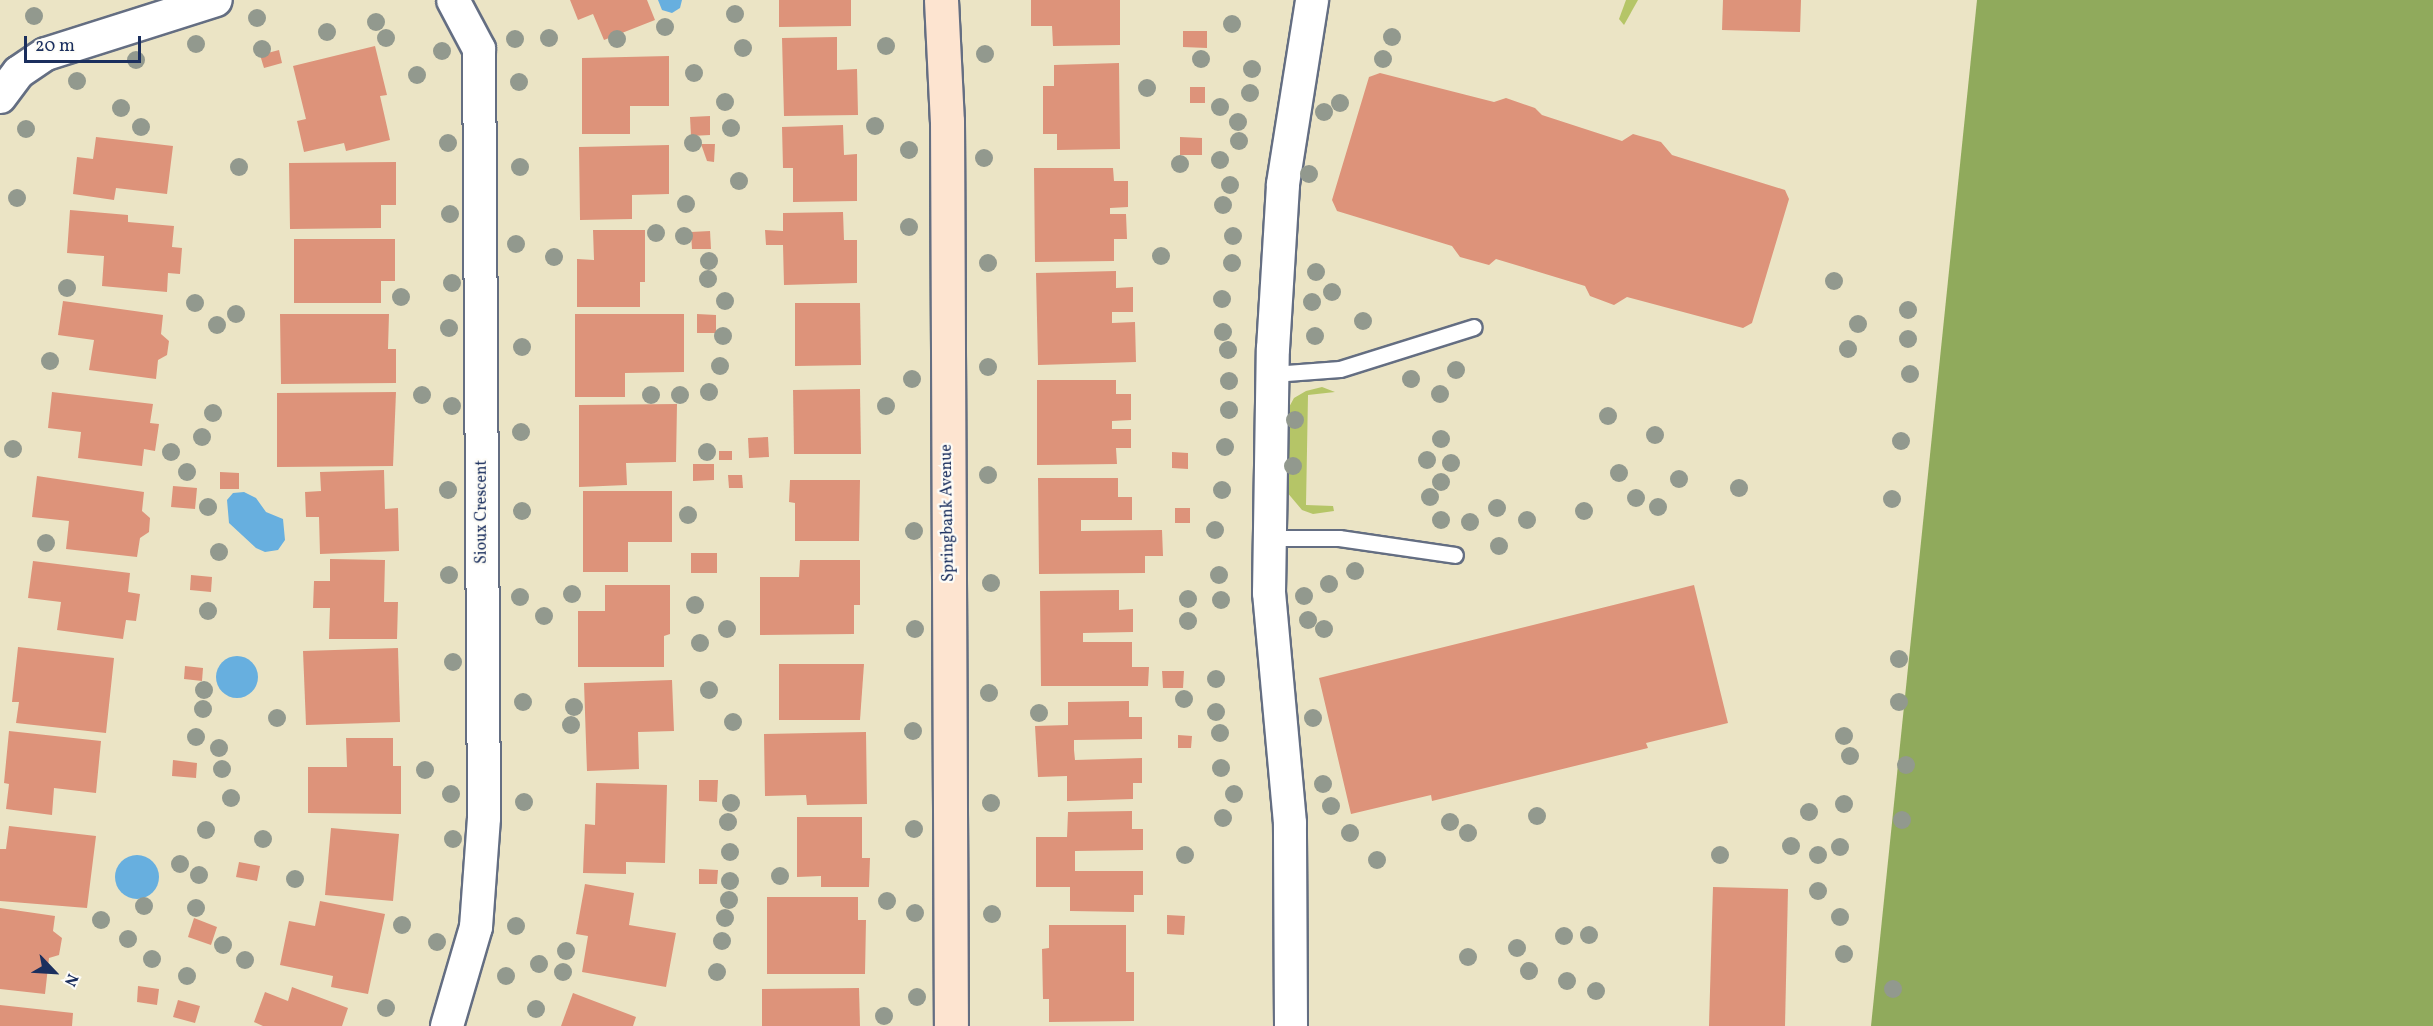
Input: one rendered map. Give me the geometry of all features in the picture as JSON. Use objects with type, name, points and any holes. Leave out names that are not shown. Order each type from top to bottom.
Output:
[{"type":"main road","name":"Springbank Avenue","points":[[941,0],[947,121],[951,1026]]},
{"type":"street","points":[[0,97],[19,72],[46,54],[216,0]]},
{"type":"street","name":"Sioux Crescent","points":[[447,1026],[476,927],[484,818],[479,50],[453,0]]},
{"type":"street","points":[[1291,1026],[1290,823],[1269,593],[1272,374],[1283,184],[1312,0]]},
{"type":"lane","points":[[1272,374],[1340,369],[1474,327]]},
{"type":"lane","points":[[1270,538],[1339,538],[1455,555]]},
{"type":"green space","points":[[1626,0],[1638,0],[1624,25],[1619,19]]},
{"type":"green space","points":[[1977,0],[2433,0],[2433,1026],[1871,1026]]},
{"type":"green space","points":[[1322,387],[1335,392],[1308,395],[1306,505],[1333,506],[1334,511],[1313,514],[1302,510],[1286,491],[1288,409],[1294,398],[1306,391]]},
{"type":"water","points":[[658,0],[682,0],[680,8],[672,13],[662,10]]},
{"type":"water","points":[[244,492],[256,498],[266,512],[283,519],[285,540],[278,550],[265,552],[256,548],[229,523],[227,500],[233,493]]},
{"type":"water","points":[[237,656],[245,657],[252,662],[257,669],[257,685],[252,692],[245,697],[237,698],[229,697],[222,692],[217,685],[216,677],[217,669],[222,662],[229,657]]},
{"type":"water","points":[[137,855],[152,862],[159,877],[152,892],[137,899],[122,892],[115,877],[122,862]]},
{"type":"building","points":[[570,0],[647,0],[655,20],[604,40],[593,14],[578,20]]},
{"type":"building","points":[[779,0],[851,0],[851,26],[779,27]]},
{"type":"building","points":[[1031,0],[1120,0],[1120,45],[1053,46],[1052,26],[1031,26]]},
{"type":"building","points":[[1723,0],[1801,0],[1800,32],[1722,30]]},
{"type":"building","points":[[1183,31],[1207,31],[1207,48],[1183,47]]},
{"type":"building","points":[[837,37],[837,70],[857,69],[858,115],[784,116],[782,38]]},
{"type":"building","points":[[375,46],[387,95],[380,96],[390,140],[346,151],[344,143],[304,152],[297,121],[306,119],[293,66]]},
{"type":"building","points":[[279,50],[282,63],[264,68],[260,55]]},
{"type":"building","points":[[669,56],[669,106],[630,106],[630,134],[582,134],[582,58]]},
{"type":"building","points":[[1119,63],[1120,149],[1057,150],[1057,134],[1043,134],[1043,86],[1054,86],[1054,65]]},
{"type":"building","points":[[1380,73],[1494,102],[1506,98],[1535,108],[1542,115],[1622,141],[1633,134],[1661,142],[1672,155],[1785,190],[1789,199],[1752,323],[1743,328],[1627,297],[1614,305],[1590,296],[1585,286],[1496,259],[1489,265],[1460,257],[1452,246],[1337,211],[1332,200],[1369,77]]},
{"type":"building","points":[[1190,87],[1205,87],[1205,103],[1190,103]]},
{"type":"building","points":[[710,116],[710,135],[691,136],[690,117]]},
{"type":"building","points":[[843,125],[844,155],[857,154],[857,201],[793,202],[793,168],[783,168],[782,127]]},
{"type":"building","points":[[96,137],[173,146],[167,194],[116,188],[114,200],[73,194],[77,157],[93,159]]},
{"type":"building","points":[[1180,137],[1202,138],[1202,155],[1180,155]]},
{"type":"building","points":[[701,144],[715,144],[714,162],[707,161]]},
{"type":"building","points":[[669,145],[669,194],[632,195],[632,219],[580,220],[579,147]]},
{"type":"building","points":[[396,162],[396,205],[381,205],[381,228],[290,229],[289,163]]},
{"type":"building","points":[[1034,168],[1113,168],[1114,181],[1128,181],[1128,207],[1110,208],[1110,214],[1126,214],[1127,239],[1114,239],[1114,261],[1035,262]]},
{"type":"building","points":[[70,210],[128,215],[128,222],[174,226],[172,247],[182,248],[180,274],[168,273],[167,292],[102,286],[104,256],[67,253]]},
{"type":"building","points":[[843,212],[844,240],[857,240],[857,283],[784,285],[783,245],[766,245],[765,230],[783,231],[783,213]]},
{"type":"building","points":[[593,230],[645,230],[645,282],[640,282],[640,307],[577,307],[577,259],[594,260]]},
{"type":"building","points":[[710,231],[711,249],[692,249],[691,232]]},
{"type":"building","points":[[294,239],[395,239],[395,281],[381,281],[381,303],[294,303]]},
{"type":"building","points":[[1116,271],[1116,288],[1133,287],[1133,312],[1112,312],[1112,323],[1135,322],[1136,362],[1038,365],[1036,273]]},
{"type":"building","points":[[63,301],[163,315],[161,334],[169,341],[167,355],[158,360],[156,379],[89,370],[94,340],[58,335]]},
{"type":"building","points":[[795,303],[860,303],[861,365],[795,366]]},
{"type":"building","points":[[280,314],[389,314],[388,349],[396,349],[396,383],[281,384]]},
{"type":"building","points":[[575,314],[684,314],[684,372],[625,373],[625,397],[575,397]]},
{"type":"building","points":[[697,314],[716,315],[716,333],[697,333]]},
{"type":"building","points":[[1037,380],[1116,380],[1116,394],[1131,394],[1131,420],[1112,421],[1112,429],[1131,429],[1131,448],[1116,448],[1117,464],[1037,465]]},
{"type":"building","points":[[860,389],[861,454],[794,454],[793,390]]},
{"type":"building","points":[[52,392],[153,404],[150,423],[159,424],[155,451],[144,449],[142,466],[78,458],[81,432],[48,428]]},
{"type":"building","points":[[396,392],[393,466],[277,467],[277,393]]},
{"type":"building","points":[[677,404],[676,462],[626,463],[627,485],[579,487],[579,405]]},
{"type":"building","points":[[768,437],[769,457],[749,458],[748,438]]},
{"type":"building","points":[[719,451],[732,451],[732,460],[719,460]]},
{"type":"building","points":[[1172,452],[1188,453],[1188,469],[1172,468]]},
{"type":"building","points":[[693,464],[714,464],[714,480],[693,481]]},
{"type":"building","points":[[384,470],[385,509],[398,508],[399,551],[320,554],[319,517],[306,517],[305,492],[321,491],[320,472]]},
{"type":"building","points":[[220,472],[239,473],[239,489],[220,489]]},
{"type":"building","points":[[728,475],[742,475],[743,488],[729,488]]},
{"type":"building","points":[[37,476],[144,492],[142,511],[150,518],[149,532],[140,538],[137,557],[66,549],[69,521],[32,517]]},
{"type":"building","points":[[1038,478],[1118,478],[1118,497],[1132,497],[1132,520],[1081,520],[1081,531],[1162,530],[1163,556],[1145,556],[1145,573],[1039,574]]},
{"type":"building","points":[[790,480],[860,480],[859,541],[795,541],[795,503],[789,502]]},
{"type":"building","points":[[173,486],[197,488],[195,509],[171,507]]},
{"type":"building","points":[[583,491],[672,491],[672,542],[628,542],[628,572],[583,572]]},
{"type":"building","points":[[1175,508],[1190,508],[1190,523],[1175,523]]},
{"type":"building","points":[[691,553],[717,553],[717,573],[691,573]]},
{"type":"building","points":[[330,559],[385,560],[384,602],[398,602],[397,639],[329,639],[330,608],[313,608],[314,581],[330,581]]},
{"type":"building","points":[[800,560],[860,560],[860,605],[854,605],[854,634],[760,635],[760,577],[799,577]]},
{"type":"building","points":[[33,561],[130,573],[128,592],[140,594],[136,621],[126,620],[123,639],[57,630],[61,602],[28,598]]},
{"type":"building","points":[[191,575],[212,577],[211,592],[190,590]]},
{"type":"building","points":[[605,585],[670,585],[670,634],[664,636],[664,667],[578,667],[578,611],[605,611]]},
{"type":"building","points":[[1694,585],[1728,723],[1646,743],[1648,748],[1432,801],[1431,795],[1351,814],[1319,678]]},
{"type":"building","points":[[1119,590],[1119,610],[1133,609],[1133,632],[1083,633],[1083,642],[1132,642],[1132,667],[1149,667],[1148,686],[1041,686],[1040,591]]},
{"type":"building","points":[[18,647],[114,658],[106,733],[16,723],[19,702],[12,702]]},
{"type":"building","points":[[398,648],[400,722],[306,725],[303,651]]},
{"type":"building","points":[[779,664],[864,664],[860,720],[779,720]]},
{"type":"building","points":[[185,666],[203,668],[202,681],[184,679]]},
{"type":"building","points":[[1162,671],[1184,671],[1183,688],[1163,688]]},
{"type":"building","points":[[672,680],[674,731],[638,732],[639,769],[587,771],[584,683]]},
{"type":"building","points":[[1129,701],[1129,717],[1142,717],[1142,739],[1074,740],[1074,750],[1075,760],[1142,758],[1142,783],[1133,783],[1133,799],[1067,801],[1067,776],[1038,777],[1035,726],[1068,725],[1068,702]]},
{"type":"building","points":[[9,731],[101,741],[96,793],[54,788],[52,815],[6,809],[9,784],[4,783]]},
{"type":"building","points":[[866,732],[867,804],[807,805],[806,795],[765,796],[764,734]]},
{"type":"building","points":[[1178,735],[1192,736],[1191,748],[1178,748]]},
{"type":"building","points":[[346,738],[393,738],[393,766],[401,766],[401,814],[308,813],[308,767],[347,767]]},
{"type":"building","points":[[173,760],[197,763],[196,778],[172,776]]},
{"type":"building","points":[[699,780],[718,780],[717,802],[699,801]]},
{"type":"building","points":[[596,783],[667,785],[665,863],[626,862],[626,874],[583,873],[585,824],[595,825]]},
{"type":"building","points":[[1132,811],[1132,829],[1143,829],[1143,850],[1075,851],[1075,871],[1143,871],[1143,895],[1134,895],[1134,912],[1070,911],[1070,887],[1036,887],[1036,837],[1067,837],[1068,812]]},
{"type":"building","points":[[797,817],[862,817],[862,858],[870,858],[869,887],[821,887],[821,876],[797,877]]},
{"type":"building","points":[[9,826],[96,836],[87,908],[0,901],[0,849],[6,849]]},
{"type":"building","points":[[331,828],[399,834],[393,901],[325,895]]},
{"type":"building","points":[[239,862],[260,866],[257,881],[236,877]]},
{"type":"building","points":[[699,869],[718,870],[717,884],[699,884]]},
{"type":"building","points":[[585,884],[634,893],[629,925],[676,933],[666,987],[582,972],[588,936],[576,934]]},
{"type":"building","points":[[1713,887],[1788,889],[1785,1026],[1709,1026]]},
{"type":"building","points":[[767,897],[858,897],[858,920],[866,920],[865,974],[767,974]]},
{"type":"building","points":[[320,901],[385,914],[368,994],[331,987],[333,976],[280,965],[289,921],[315,926]]},
{"type":"building","points":[[0,908],[55,916],[53,931],[62,938],[59,955],[49,958],[45,994],[0,989]]},
{"type":"building","points":[[1167,915],[1185,916],[1184,935],[1167,934]]},
{"type":"building","points":[[194,918],[217,927],[211,945],[188,937]]},
{"type":"building","points":[[1049,925],[1126,925],[1126,972],[1134,972],[1134,1021],[1049,1022],[1049,999],[1043,999],[1042,949],[1049,948]]},
{"type":"building","points":[[138,986],[159,989],[157,1005],[137,1002]]},
{"type":"building","points":[[292,987],[348,1008],[342,1026],[263,1026],[254,1022],[265,992],[288,1001]]},
{"type":"building","points":[[859,988],[860,1026],[762,1026],[762,989]]},
{"type":"building","points":[[573,993],[636,1017],[633,1026],[561,1026]]},
{"type":"building","points":[[178,1000],[200,1006],[195,1023],[173,1017]]},
{"type":"building","points":[[0,1005],[73,1013],[72,1026],[0,1026]]}]
